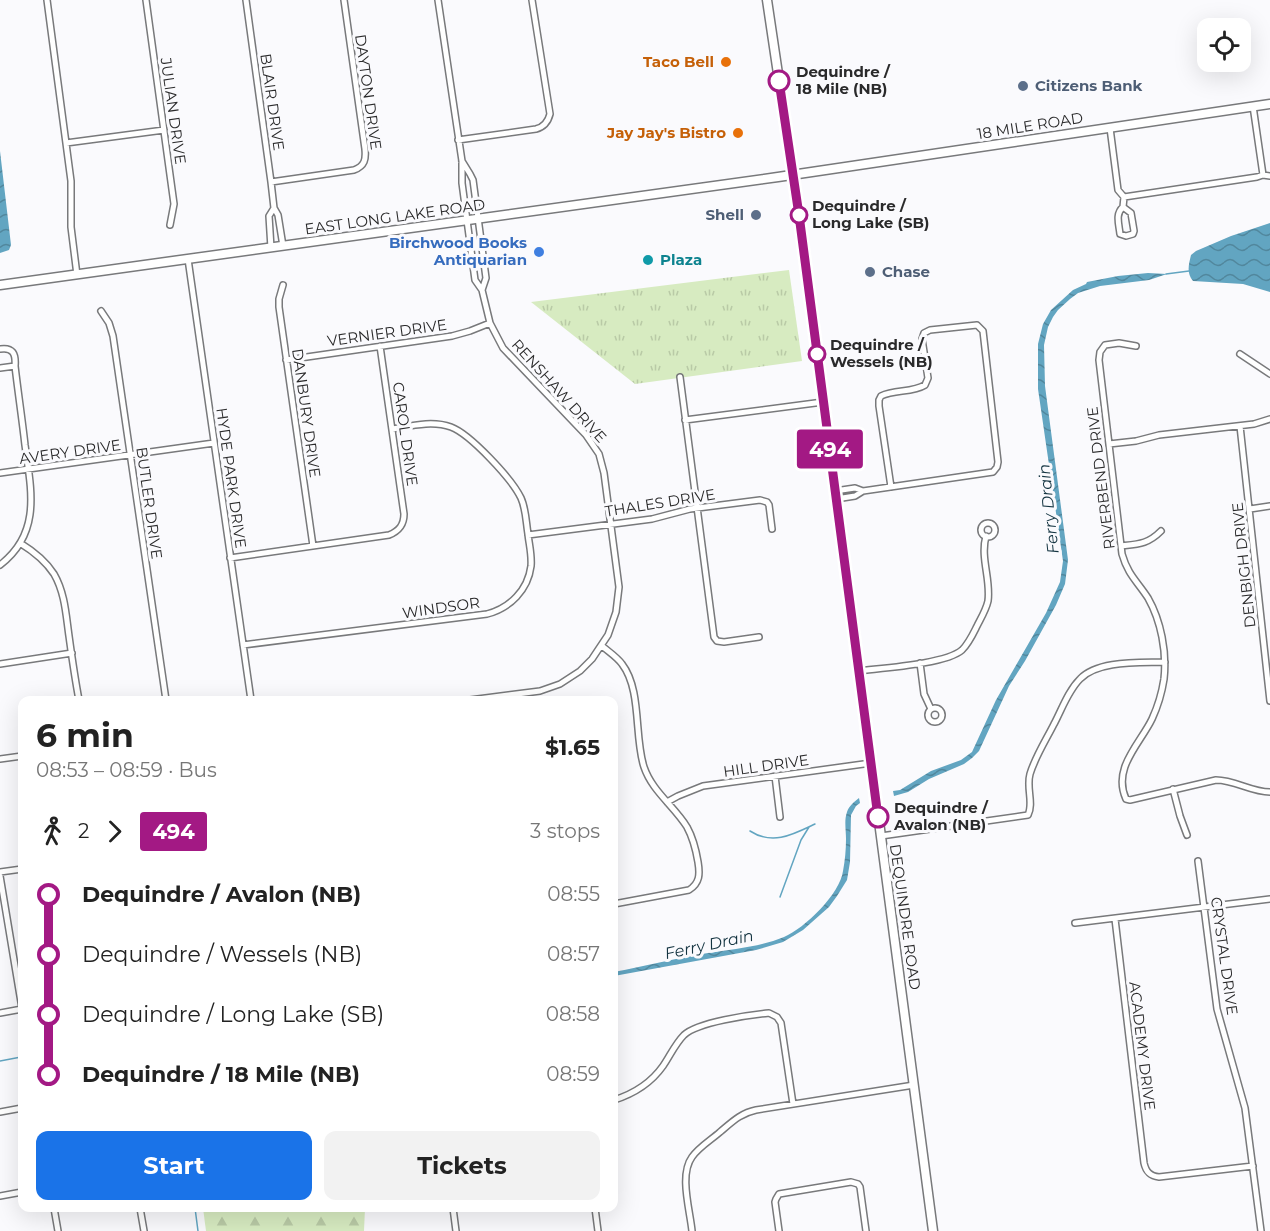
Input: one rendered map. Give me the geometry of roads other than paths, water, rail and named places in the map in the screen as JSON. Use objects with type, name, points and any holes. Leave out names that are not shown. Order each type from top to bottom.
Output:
[{"type":"main road","name":"DEQUINDRE ROAD","points":[[767,0],[793,175],[933,1231]]},
{"type":"main road","name":"18 MILE ROAD","points":[[793,175],[1270,104]]},
{"type":"main road","name":"EAST LONG LAKE ROAD","points":[[0,285],[793,175]]},
{"type":"street","points":[[47,0],[72,189],[70,227],[77,275]]},
{"type":"street","name":"JULIAN DRIVE","points":[[146,0],[174,204],[171,225]]},
{"type":"street","name":"BLAIR DRIVE","points":[[246,0],[272,182],[273,208],[278,215],[283,246]]},
{"type":"street","name":"DAYTON DRIVE","points":[[272,182],[354,170],[364,162],[365,149],[344,0]]},
{"type":"street","name":"RENSHAW DRIVE","points":[[438,0],[462,161],[461,173],[475,280],[482,290],[490,323],[506,352],[594,445],[599,454],[603,467],[618,577],[618,597],[614,621],[602,646],[592,659],[572,677],[554,686],[536,692],[503,696]]},
{"type":"street","points":[[458,140],[536,129],[547,122],[550,114],[532,0]]},
{"type":"street","points":[[1124,197],[1267,175],[1253,106]]},
{"type":"street","points":[[1110,128],[1118,190],[1124,197],[1123,207],[1117,214],[1120,234],[1126,236],[1133,234],[1134,231],[1131,213],[1123,207]]},
{"type":"street","points":[[66,143],[164,130]]},
{"type":"street","name":"RENSHAW DRIVE","points":[[462,161],[473,180],[486,278],[482,290]]},
{"type":"street","name":"BLAIR DRIVE","points":[[270,248],[268,216],[273,208]]},
{"type":"street","name":"HYDE PARK DRIVE","points":[[188,259],[250,696]]},
{"type":"street","name":"DANBURY DRIVE","points":[[283,285],[279,307],[313,546]]},
{"type":"street","name":"BUTLER DRIVE","points":[[101,311],[109,323],[113,336],[165,696]]},
{"type":"street","name":"VERNIER DRIVE","points":[[286,360],[452,336],[490,323]]},
{"type":"street","points":[[836,495],[855,496],[863,491],[891,487],[993,472],[998,467],[982,331],[979,326],[974,324],[930,330],[924,333],[922,339],[928,378],[925,385],[881,396],[879,406],[891,487]]},
{"type":"street","name":"RIVERBEND DRIVE","points":[[1136,346],[1126,343],[1110,343],[1105,345],[1100,352],[1099,360],[1122,554],[1128,570],[1148,598],[1156,617],[1165,662],[1163,686],[1156,710],[1127,760],[1124,770],[1124,792],[1126,799],[1130,800],[1173,789]]},
{"type":"street","name":"CAROL DRIVE","points":[[313,546],[388,535],[402,525],[404,514],[380,346]]},
{"type":"street","points":[[0,349],[8,349],[15,355],[32,509],[20,543],[0,565]]},
{"type":"street","points":[[1240,354],[1270,374]]},
{"type":"street","points":[[0,368],[15,366]]},
{"type":"street","points":[[680,377],[714,633],[717,641],[724,642],[759,638]]},
{"type":"street","points":[[685,420],[823,402]]},
{"type":"street","points":[[1109,444],[1136,441],[1159,435],[1254,424],[1270,419]]},
{"type":"street","name":"WINDSOR","points":[[243,645],[480,615],[498,610],[515,599],[526,583],[531,565],[525,509],[510,480],[456,429],[441,424],[392,429]]},
{"type":"street","name":"DENBIGH DRIVE","points":[[1240,426],[1270,701]]},
{"type":"street","name":"AVERY DRIVE","points":[[0,473],[214,443]]},
{"type":"street","name":"THALES DRIVE","points":[[528,535],[652,519],[697,508],[763,500],[769,505],[772,529]]},
{"type":"street","points":[[1250,509],[1270,506]]},
{"type":"street","points":[[1121,546],[1146,543],[1161,531]]},
{"type":"street","points":[[859,671],[949,658],[961,651],[984,613],[988,601],[984,554],[986,536]]},
{"type":"street","points":[[20,543],[40,557],[56,579],[64,600],[78,696]]},
{"type":"street","points":[[230,558],[313,546]]},
{"type":"street","points":[[602,646],[620,662],[630,677],[643,765],[650,780],[691,834],[699,874],[698,881],[692,888],[685,891],[618,903]]},
{"type":"street","points":[[0,664],[72,653]]},
{"type":"street","points":[[881,836],[1028,815],[1031,807],[1028,786],[1030,772],[1078,680],[1098,668],[1129,663],[1165,662]]},
{"type":"street","points":[[920,663],[924,694],[931,709]]},
{"type":"street","points":[[536,692],[537,696]]},
{"type":"street","points":[[0,759],[18,757]]},
{"type":"street","name":"HILL DRIVE","points":[[667,802],[678,795],[704,786],[871,763]]},
{"type":"street","points":[[775,776],[780,817]]},
{"type":"street","points":[[1187,835],[1173,789],[1216,780],[1270,792]]},
{"type":"street","name":"CRYSTAL DRIVE","points":[[1198,861],[1217,1009],[1245,1107],[1261,1231]]},
{"type":"street","points":[[18,870],[0,874],[18,984]]},
{"type":"street","points":[[1075,923],[1270,899]]},
{"type":"street","name":"ACADEMY DRIVE","points":[[1114,919],[1144,1163],[1147,1171],[1159,1177],[1253,1166]]},
{"type":"street","points":[[0,1013],[18,1009]]},
{"type":"street","points":[[618,1098],[632,1093],[649,1081],[663,1066],[684,1035],[696,1027],[769,1013],[777,1017],[781,1023],[793,1104]]},
{"type":"street","points":[[692,1231],[687,1167],[697,1152],[743,1114],[914,1085]]},
{"type":"street","points":[[0,1112],[18,1109]]},
{"type":"street","points":[[779,1231],[775,1202],[777,1196],[782,1193],[851,1182],[860,1187],[866,1231]]},
{"type":"street","points":[[0,1196],[18,1193]]},
{"type":"street","points":[[55,1212],[58,1231]]},
{"type":"street","points":[[141,1212],[144,1231]]},
{"type":"street","points":[[454,1212],[456,1231]]},
{"type":"street","points":[[596,1212],[598,1231]]},
{"type":"water","points":[[0,151],[11,245],[9,250],[0,253]]},
{"type":"water","points":[[1270,223],[1270,292],[1243,284],[1193,281],[1189,275],[1189,265],[1191,255],[1196,251]]},
{"type":"water","name":"Ferry Drain","points":[[1148,273],[1167,274],[1149,280],[1100,286],[1078,293],[1058,310],[1048,327],[1044,345],[1045,386],[1068,560],[1065,584],[1056,605],[1009,686],[979,751],[964,764],[929,779],[908,792],[894,796],[893,791],[900,790],[931,771],[961,760],[972,752],[996,700],[1046,613],[1060,582],[1063,561],[1038,389],[1038,344],[1043,324],[1051,310],[1073,290],[1087,282]]},
{"type":"water","name":"Ferry Drain","points":[[859,798],[860,803],[851,815],[850,862],[847,880],[829,907],[803,930],[783,942],[756,950],[618,975],[618,971],[766,943],[784,937],[802,926],[829,900],[840,880],[845,855],[845,822],[850,806]]},
{"type":"waterway","points":[[1166,274],[1189,271]]},
{"type":"waterway","points":[[750,831],[767,838],[775,838],[791,835],[815,824]]},
{"type":"waterway","points":[[780,897],[801,840],[809,827]]},
{"type":"waterway","points":[[0,1061],[18,1058]]},
{"type":"waterway","points":[[196,1212],[198,1231]]},
{"type":"place","name":"Taco Bell","points":[[726,62]]},
{"type":"place","name":"Dequindre / 18 Mile (NB)","points":[[779,81]]},
{"type":"place","name":"Citizens Bank","points":[[1023,86]]},
{"type":"place","name":"Jay Jay's Bistro","points":[[738,133]]},
{"type":"place","name":"Shell","points":[[756,215]]},
{"type":"place","name":"Dequindre / Long Lake (SB)","points":[[799,215]]},
{"type":"place","name":"Birchwood Books Antiquarian","points":[[539,252]]},
{"type":"place","name":"Plaza","points":[[648,260]]},
{"type":"place","name":"Chase","points":[[870,272]]},
{"type":"place","name":"Dequindre / Wessels (NB)","points":[[817,354]]},
{"type":"place","name":"Dequindre / Avalon (NB)","points":[[878,817]]}]
